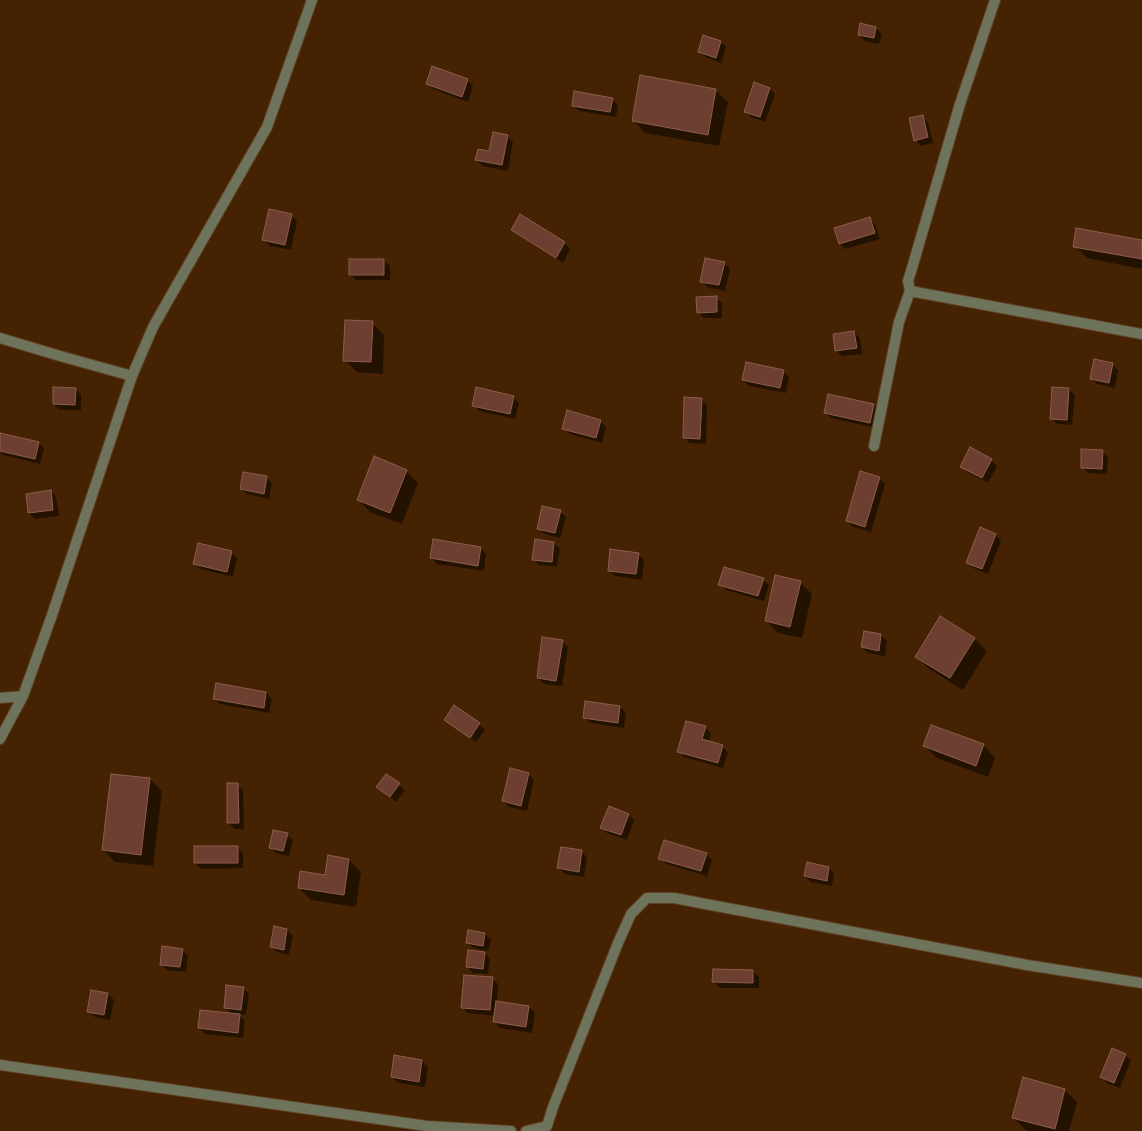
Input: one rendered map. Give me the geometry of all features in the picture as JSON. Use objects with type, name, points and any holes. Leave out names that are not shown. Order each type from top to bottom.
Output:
[{"type":"street","points":[[0,739],[23,696],[52,618],[132,376],[153,327],[267,127],[312,0]]},
{"type":"street","points":[[874,446],[899,322],[910,291],[908,281],[960,104],[995,0]]},
{"type":"street","points":[[910,291],[1142,334]]},
{"type":"street","points":[[0,338],[132,376]]},
{"type":"street","points":[[0,698],[23,696]]},
{"type":"street","points":[[526,1131],[547,1126],[618,942],[631,914],[647,898],[674,898],[1027,965],[1142,983]]},
{"type":"street","points":[[0,1065],[426,1128],[511,1131]]},
{"type":"building","points":[[860,23],[876,27],[874,38],[858,35]]},
{"type":"building","points":[[703,35],[721,41],[716,58],[698,52]]},
{"type":"building","points":[[432,66],[468,79],[462,97],[426,84]]},
{"type":"building","points":[[640,75],[716,89],[708,135],[632,121]]},
{"type":"building","points":[[754,82],[770,88],[760,117],[744,112]]},
{"type":"building","points":[[574,91],[613,98],[610,112],[572,106]]},
{"type":"building","points":[[923,115],[928,137],[914,141],[909,118]]},
{"type":"building","points":[[493,132],[508,135],[502,165],[475,160],[478,149],[489,151]]},
{"type":"building","points":[[269,209],[292,214],[285,245],[262,240]]},
{"type":"building","points":[[520,214],[565,242],[556,258],[511,230]]},
{"type":"building","points":[[870,217],[875,233],[839,244],[834,228]]},
{"type":"building","points":[[1076,228],[1142,240],[1142,259],[1073,247]]},
{"type":"building","points":[[705,258],[725,262],[719,285],[700,282]]},
{"type":"building","points":[[349,259],[384,259],[384,275],[349,275]]},
{"type":"building","points":[[717,296],[717,312],[697,313],[696,297]]},
{"type":"building","points":[[345,320],[373,321],[371,362],[343,361]]},
{"type":"building","points":[[854,331],[857,348],[835,351],[833,334]]},
{"type":"building","points":[[1094,359],[1113,363],[1109,383],[1090,379]]},
{"type":"building","points":[[746,362],[784,370],[780,388],[742,380]]},
{"type":"building","points":[[53,387],[76,388],[75,405],[53,404]]},
{"type":"building","points":[[476,387],[514,396],[510,414],[472,406]]},
{"type":"building","points":[[1052,387],[1069,388],[1067,420],[1050,419]]},
{"type":"building","points":[[828,394],[874,404],[870,423],[824,413]]},
{"type":"building","points":[[684,397],[702,398],[700,439],[683,438]]},
{"type":"building","points":[[567,410],[601,420],[596,438],[562,429]]},
{"type":"building","points":[[0,433],[39,442],[35,459],[0,451]]},
{"type":"building","points":[[970,447],[992,459],[982,478],[960,467]]},
{"type":"building","points":[[1081,449],[1103,450],[1102,469],[1081,468]]},
{"type":"building","points":[[374,456],[407,470],[390,513],[357,500]]},
{"type":"building","points":[[860,471],[880,477],[865,527],[846,521]]},
{"type":"building","points":[[243,472],[267,476],[264,494],[240,489]]},
{"type":"building","points":[[51,490],[53,510],[28,513],[26,494]]},
{"type":"building","points":[[542,506],[561,510],[555,533],[537,529]]},
{"type":"building","points":[[980,527],[996,534],[982,569],[966,563]]},
{"type":"building","points":[[433,539],[481,547],[478,566],[430,558]]},
{"type":"building","points":[[535,539],[554,542],[552,562],[532,560]]},
{"type":"building","points":[[198,543],[232,551],[227,572],[193,564]]},
{"type":"building","points":[[610,549],[639,553],[636,574],[608,571]]},
{"type":"building","points":[[724,567],[764,578],[758,596],[718,585]]},
{"type":"building","points":[[775,575],[801,581],[790,627],[765,621]]},
{"type":"building","points":[[940,616],[975,638],[950,678],[915,657]]},
{"type":"building","points":[[864,631],[881,634],[879,651],[861,647]]},
{"type":"building","points":[[542,637],[563,640],[556,681],[537,678]]},
{"type":"building","points":[[216,683],[266,692],[264,708],[213,699]]},
{"type":"building","points":[[585,701],[620,706],[618,723],[583,718]]},
{"type":"building","points":[[454,705],[480,723],[470,738],[444,720]]},
{"type":"building","points":[[686,721],[706,726],[702,739],[723,745],[718,763],[677,752]]},
{"type":"building","points":[[931,725],[984,744],[976,766],[923,746]]},
{"type":"building","points":[[510,768],[529,773],[521,806],[502,801]]},
{"type":"building","points":[[111,774],[150,778],[141,855],[102,850]]},
{"type":"building","points":[[386,774],[400,783],[390,797],[376,787]]},
{"type":"building","points":[[227,783],[238,783],[239,823],[227,823]]},
{"type":"building","points":[[609,806],[629,814],[621,835],[600,828]]},
{"type":"building","points":[[273,830],[288,833],[283,851],[269,848]]},
{"type":"building","points":[[664,840],[707,853],[701,871],[658,859]]},
{"type":"building","points":[[194,846],[238,846],[238,863],[194,863]]},
{"type":"building","points":[[561,847],[582,850],[579,872],[557,868]]},
{"type":"building","points":[[328,855],[349,859],[344,895],[298,888],[300,871],[325,875]]},
{"type":"building","points":[[807,862],[829,867],[827,881],[804,876]]},
{"type":"building","points":[[274,926],[287,929],[284,950],[270,947]]},
{"type":"building","points":[[468,930],[485,933],[483,946],[466,943]]},
{"type":"building","points":[[162,946],[183,949],[180,967],[160,965]]},
{"type":"building","points":[[468,950],[485,952],[483,969],[466,967]]},
{"type":"building","points":[[713,969],[753,970],[753,983],[712,982]]},
{"type":"building","points":[[464,975],[493,977],[490,1010],[461,1008]]},
{"type":"building","points":[[226,985],[244,987],[241,1010],[224,1008]]},
{"type":"building","points":[[91,990],[108,993],[104,1015],[87,1012]]},
{"type":"building","points":[[496,1001],[529,1006],[526,1027],[493,1022]]},
{"type":"building","points":[[200,1010],[240,1014],[238,1033],[198,1028]]},
{"type":"building","points":[[1112,1048],[1126,1054],[1114,1083],[1100,1077]]},
{"type":"building","points":[[394,1055],[422,1060],[419,1082],[391,1077]]},
{"type":"building","points":[[1023,1077],[1065,1089],[1055,1129],[1012,1118]]}]
